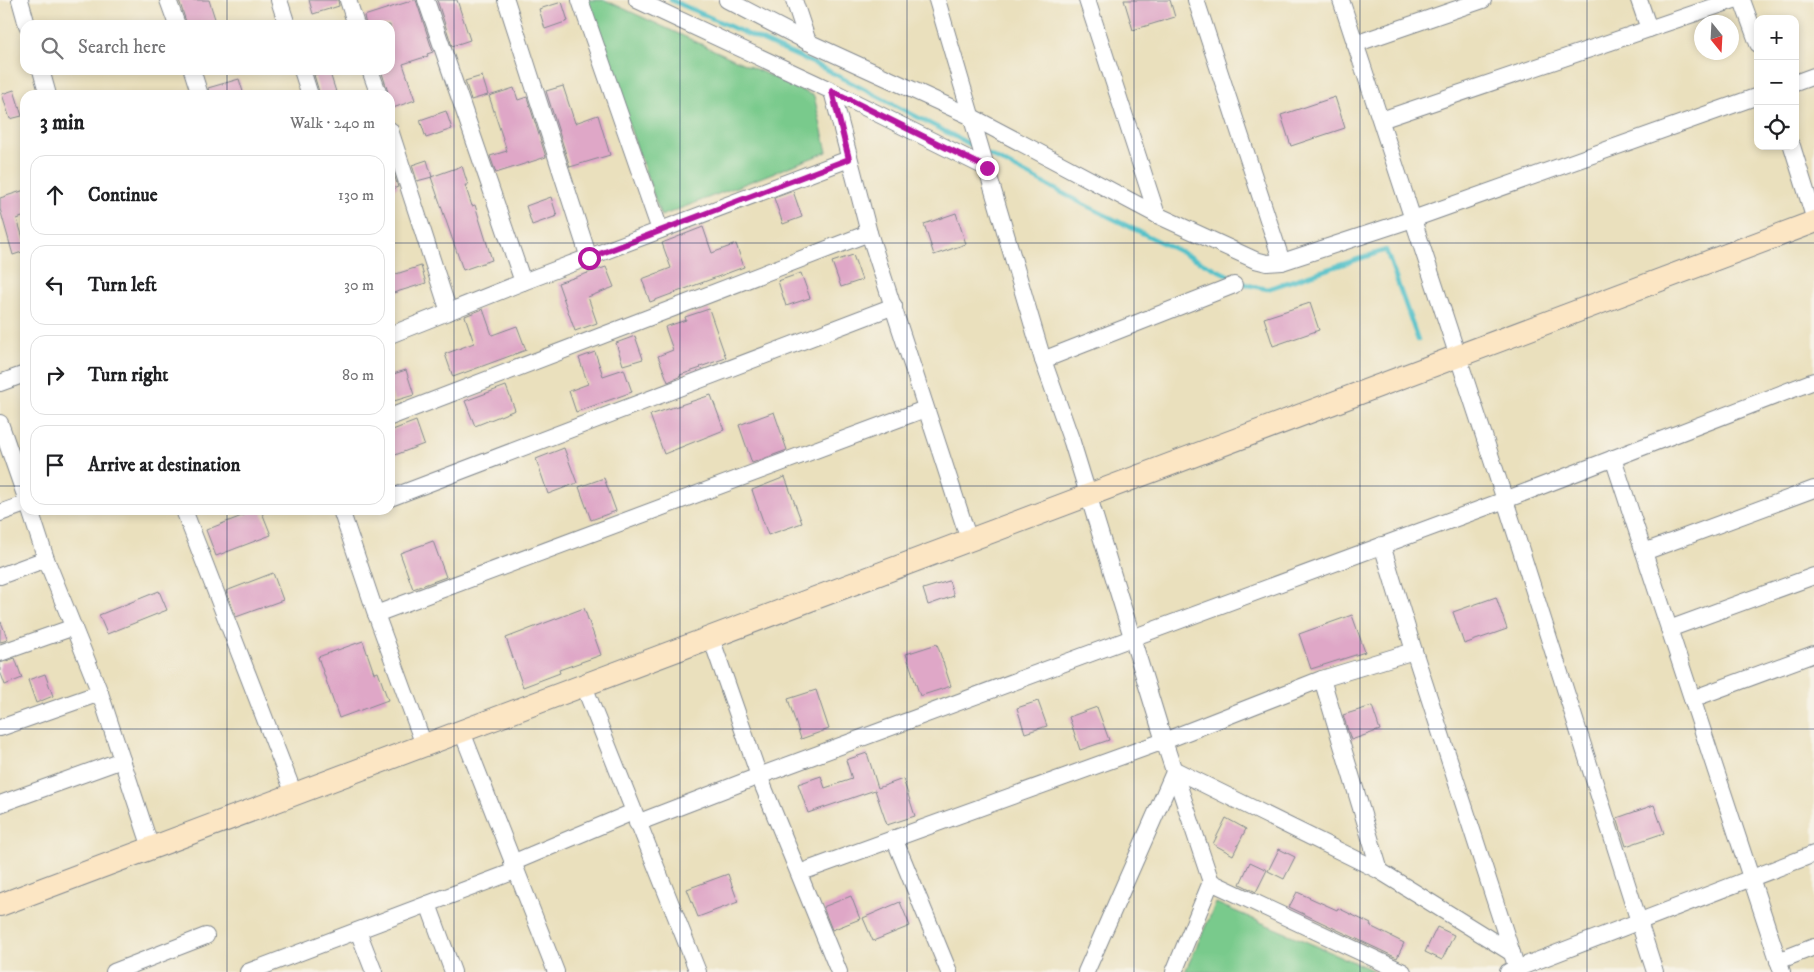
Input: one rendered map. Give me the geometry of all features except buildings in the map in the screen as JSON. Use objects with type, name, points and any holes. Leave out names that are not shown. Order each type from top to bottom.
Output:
[{"type":"street","points":[[20,0],[26,20]]},
{"type":"street","points":[[168,0],[175,20]]},
{"type":"street","points":[[279,0],[285,20]]},
{"type":"street","points":[[348,0],[354,20]]},
{"type":"street","points":[[426,0],[523,282]]},
{"type":"street","points":[[506,0],[589,258]]},
{"type":"street","points":[[580,0],[660,230]]},
{"type":"street","points":[[637,0],[832,91],[987,168]]},
{"type":"street","points":[[727,0],[808,42],[972,117],[1157,215],[1261,263],[1282,262],[1413,219],[1754,97]]},
{"type":"street","points":[[794,0],[808,42]]},
{"type":"street","points":[[937,0],[1043,360],[1072,442],[1164,741],[1211,882],[1174,972]]},
{"type":"street","points":[[1087,0],[1157,215]]},
{"type":"street","points":[[1196,0],[1282,262]]},
{"type":"street","points":[[1341,0],[1505,500],[1655,972]]},
{"type":"street","points":[[1355,44],[1484,0]]},
{"type":"street","points":[[1639,0],[1649,29]]},
{"type":"street","points":[[1380,120],[1734,0]]},
{"type":"street","points":[[1742,0],[1754,33]]},
{"type":"street","points":[[42,75],[47,90]]},
{"type":"street","points":[[194,75],[198,90]]},
{"type":"street","points":[[304,75],[308,90]]},
{"type":"street","points":[[372,75],[376,90]]},
{"type":"street","points":[[1799,82],[1814,76]]},
{"type":"street","points":[[832,91],[870,233],[969,540]]},
{"type":"street","points":[[395,145],[449,312]]},
{"type":"street","points":[[1793,150],[1814,217]]},
{"type":"street","points":[[395,333],[523,282],[849,159]]},
{"type":"street","points":[[0,917],[715,649],[1090,501],[1460,362],[1814,222]]},
{"type":"street","points":[[395,415],[870,233]]},
{"type":"street","points":[[1460,362],[1814,237]]},
{"type":"street","points":[[1043,360],[1234,285]]},
{"type":"street","points":[[395,496],[894,306]]},
{"type":"street","points":[[0,383],[20,376]]},
{"type":"street","points":[[248,972],[288,965],[358,931],[428,904],[635,817],[759,776],[1505,500],[1814,381]]},
{"type":"street","points":[[376,614],[926,409]]},
{"type":"street","points":[[0,423],[4,448],[20,485]]},
{"type":"street","points":[[1613,458],[1780,966],[1814,947]]},
{"type":"street","points":[[1644,552],[1814,489]]},
{"type":"street","points":[[0,905],[969,540],[1090,501]]},
{"type":"street","points":[[0,513],[20,506]]},
{"type":"street","points":[[32,515],[46,560],[100,693],[151,848]]},
{"type":"street","points":[[186,515],[294,794]]},
{"type":"street","points":[[348,515],[376,614],[424,745]]},
{"type":"street","points":[[1382,545],[1514,967]]},
{"type":"street","points":[[0,576],[46,560]]},
{"type":"street","points":[[1669,629],[1814,576]]},
{"type":"street","points":[[0,653],[74,627]]},
{"type":"street","points":[[715,649],[759,776],[839,972]]},
{"type":"street","points":[[799,873],[1164,741],[1322,679],[1414,651]]},
{"type":"street","points":[[1692,699],[1814,654]]},
{"type":"street","points":[[1322,679],[1380,871]]},
{"type":"street","points":[[0,728],[100,693]]},
{"type":"street","points":[[588,696],[698,972]]},
{"type":"street","points":[[466,742],[556,972]]},
{"type":"street","points":[[0,804],[122,760]]},
{"type":"street","points":[[1175,770],[1380,871],[1514,967]]},
{"type":"street","points":[[1086,972],[1175,770]]},
{"type":"street","points":[[894,838],[949,972]]},
{"type":"street","points":[[1514,967],[1814,854]]},
{"type":"street","points":[[1211,882],[1403,972]]},
{"type":"street","points":[[428,904],[453,972]]},
{"type":"street","points":[[358,931],[374,972]]},
{"type":"street","points":[[114,972],[206,936]]},
{"type":"green space","points":[[585,0],[605,0],[814,96],[827,152],[661,216]]},
{"type":"green space","points":[[1216,903],[1377,972],[1185,972]]},
{"type":"waterway","points":[[671,0],[819,66],[977,148]]},
{"type":"waterway","points":[[988,154],[1087,206],[1248,285],[1267,289],[1386,250],[1418,340]]},
{"type":"route","points":[[589,258],[849,159],[832,91],[987,168]]}]
